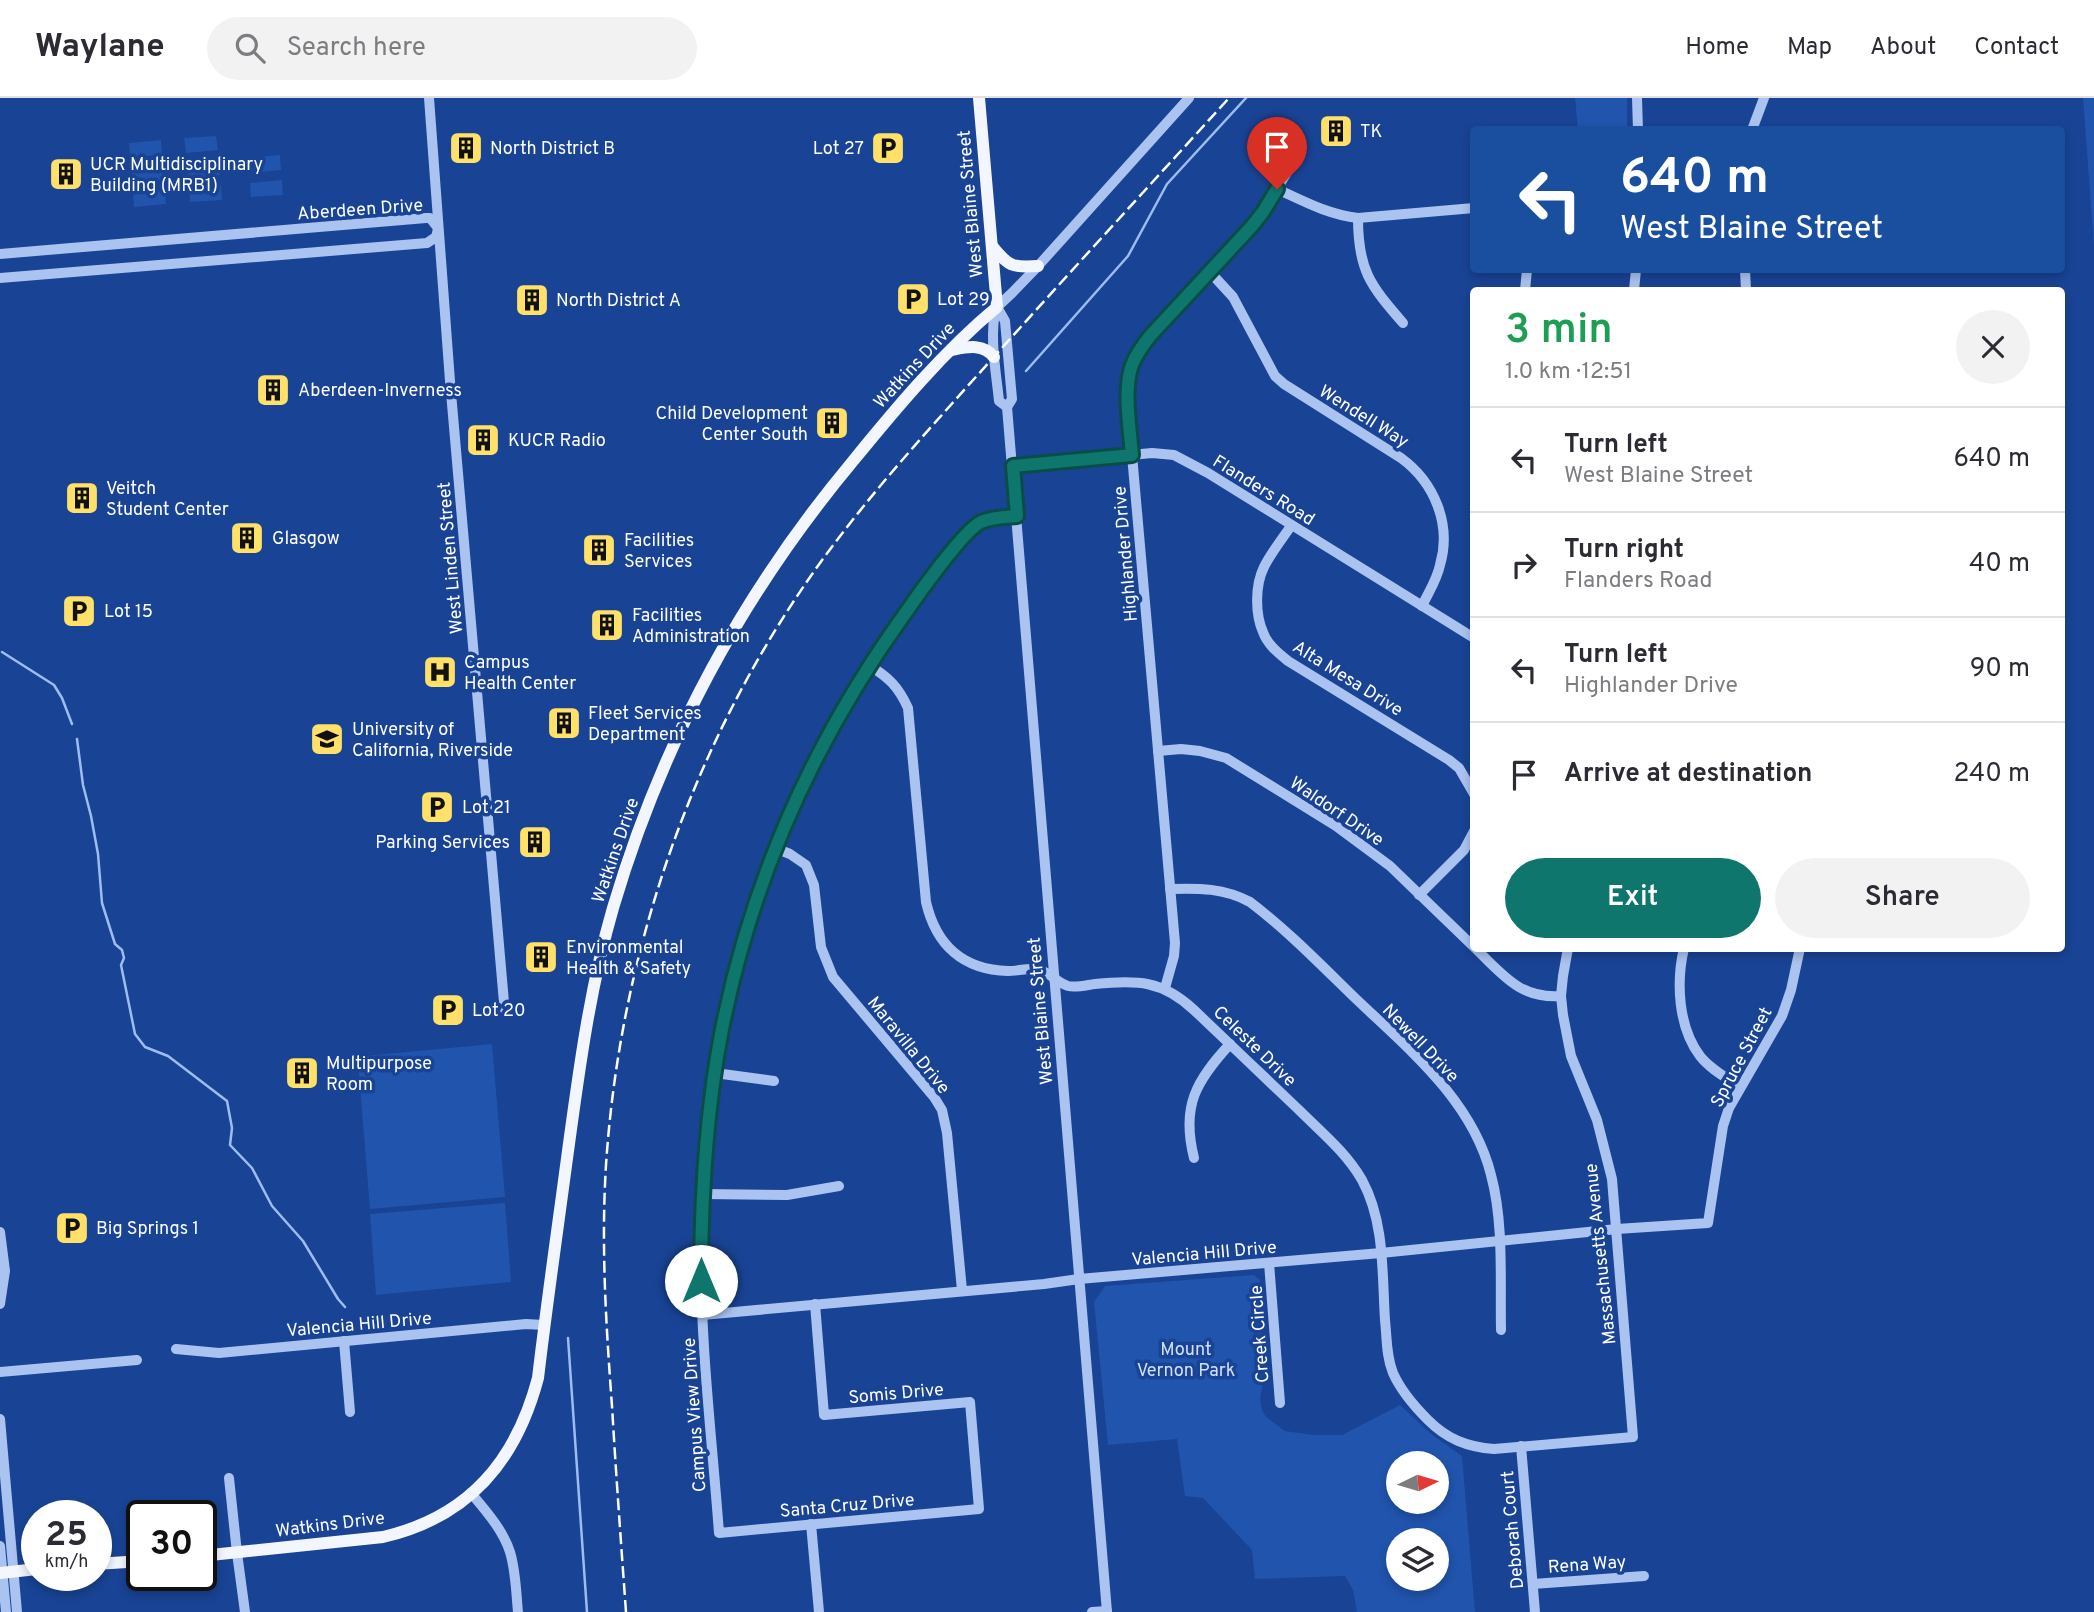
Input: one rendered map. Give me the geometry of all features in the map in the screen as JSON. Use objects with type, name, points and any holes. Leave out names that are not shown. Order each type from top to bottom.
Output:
[{"type":"main road","name":"West Blaine Street","points":[[979,98],[997,307]]},
{"type":"main road","points":[[992,246],[1009,265],[1038,266]]},
{"type":"main road","name":"Watkins Drive","points":[[217,1555],[383,1537],[405,1532],[430,1521],[471,1493],[488,1479],[502,1461],[525,1421],[538,1378],[575,1101],[601,954],[629,856],[663,767],[701,685],[785,548],[834,483],[886,421],[950,351],[997,307]]},
{"type":"main road","points":[[950,351],[979,347],[989,351],[994,357]]},
{"type":"street","name":"West Linden Street","points":[[429,98],[505,1014]]},
{"type":"street","name":"Watkins Drive","points":[[997,307],[1038,266],[1189,98]]},
{"type":"street","points":[[1637,98],[1638,126]]},
{"type":"street","points":[[1754,126],[1764,98]]},
{"type":"street","name":"Highlander Drive","points":[[1165,988],[1175,943],[1128,384],[1132,365],[1150,336],[1252,226],[1288,171]]},
{"type":"street","points":[[1277,189],[1320,209],[1358,218],[1470,208]]},
{"type":"street","name":"Aberdeen Drive","points":[[0,254],[426,218],[430,218],[438,229],[436,237],[427,243],[0,278]]},
{"type":"street","points":[[1358,218],[1358,242],[1364,271],[1383,301],[1404,323]]},
{"type":"street","name":"Wendell Way","points":[[1210,272],[1233,297],[1275,376],[1401,457],[1430,488],[1437,502],[1444,544],[1437,576],[1422,606]]},
{"type":"street","name":"West Blaine Street","points":[[997,307],[991,327],[999,401],[1007,407]]},
{"type":"street","name":"West Blaine Street","points":[[997,307],[1005,321],[1012,399],[1007,407],[1107,1611]]},
{"type":"street","name":"Flanders Road","points":[[1013,466],[1132,455],[1165,453],[1174,456],[1208,473],[1470,636]]},
{"type":"street","name":"Campus View Drive","points":[[719,1533],[702,1315],[702,1194],[715,1073],[733,984],[749,926],[775,848],[796,798],[842,709],[869,665],[918,594],[967,533],[980,522],[1017,516]]},
{"type":"street","name":"Alta Mesa Drive","points":[[1291,526],[1264,568],[1259,583],[1260,622],[1269,643],[1288,661],[1449,760],[1459,768],[1470,787]]},
{"type":"street","name":"Celeste Drive","points":[[869,665],[890,679],[908,708],[926,902],[930,921],[938,936],[963,960],[997,971],[1039,969],[1069,986],[1128,982],[1165,988],[1184,1001],[1230,1044],[1351,1163],[1370,1198],[1377,1222],[1388,1357],[1401,1388],[1433,1425],[1447,1436],[1478,1448],[1633,1437]]},
{"type":"street","name":"Waldorf Drive","points":[[1158,751],[1199,751],[1215,754],[1236,764],[1371,850],[1470,944]]},
{"type":"street","points":[[1419,895],[1464,850],[1470,839]]},
{"type":"street","name":"Maravilla Drive","points":[[775,848],[800,860],[811,874],[821,947],[833,977],[925,1085],[942,1110],[947,1133],[962,1290]]},
{"type":"street","name":"Newell Drive","points":[[1170,889],[1209,888],[1229,892],[1250,902],[1318,962],[1429,1069],[1459,1106],[1488,1162],[1495,1194],[1501,1330]]},
{"type":"street","name":"Waldorf Drive","points":[[1479,952],[1522,990],[1547,997],[1561,996]]},
{"type":"street","name":"Massachusetts Avenue","points":[[1567,952],[1561,996],[1566,1034],[1571,1056],[1597,1121],[1612,1179],[1633,1437]]},
{"type":"street","points":[[1683,952],[1679,980],[1681,1001],[1691,1040],[1700,1056],[1740,1087]]},
{"type":"street","name":"Spruce Street","points":[[1708,1223],[1728,1108],[1782,1016],[1799,952]]},
{"type":"street","points":[[1194,1158],[1189,1129],[1194,1095],[1208,1068],[1230,1044]]},
{"type":"street","points":[[715,1073],[774,1082]]},
{"type":"street","points":[[702,1194],[787,1195],[839,1186]]},
{"type":"street","name":"Valencia Hill Drive","points":[[702,1315],[1616,1229],[1708,1223]]},
{"type":"street","points":[[0,1232],[5,1270],[0,1304]]},
{"type":"street","name":"Creek Circle","points":[[1269,1263],[1280,1403]]},
{"type":"street","name":"Somis Drive","points":[[815,1304],[824,1415],[970,1402],[979,1509]]},
{"type":"street","name":"Valencia Hill Drive","points":[[176,1349],[219,1353],[526,1324],[544,1325]]},
{"type":"street","points":[[344,1341],[350,1412]]},
{"type":"street","points":[[0,1372],[136,1360]]},
{"type":"street","points":[[0,1419],[6,1612]]},
{"type":"street","name":"Deborah Court","points":[[1521,1446],[1535,1612]]},
{"type":"street","points":[[229,1478],[245,1612]]},
{"type":"street","points":[[471,1493],[498,1528],[509,1549],[518,1612]]},
{"type":"street","name":"Santa Cruz Drive","points":[[719,1533],[979,1509]]},
{"type":"street","points":[[811,1524],[819,1612]]},
{"type":"street","points":[[0,1546],[17,1612]]},
{"type":"street","name":"Rena Way","points":[[1533,1584],[1644,1576]]},
{"type":"street","points":[[1092,1612],[1107,1611]]},
{"type":"green space","points":[[1575,98],[1627,98],[1627,126],[1578,126]]},
{"type":"green space","points":[[2083,98],[2094,98],[2094,246]]},
{"type":"green space","points":[[216,136],[218,150],[186,153],[184,138]]},
{"type":"green space","points":[[161,140],[162,155],[130,157],[129,143]]},
{"type":"green space","points":[[280,155],[281,170],[249,173],[248,158]]},
{"type":"green space","points":[[218,160],[220,175],[188,178],[187,163]]},
{"type":"green space","points":[[163,165],[164,180],[132,182],[131,168]]},
{"type":"green space","points":[[282,180],[283,195],[251,197],[250,183]]},
{"type":"green space","points":[[221,185],[222,200],[190,202],[189,188]]},
{"type":"green space","points":[[165,190],[166,204],[134,207],[133,192]]},
{"type":"green space","points":[[492,1044],[505,1197],[370,1209],[358,1063],[364,1056]]},
{"type":"green space","points":[[505,1203],[511,1282],[376,1295],[370,1214]]},
{"type":"green space","name":"Mount Vernon Park","points":[[1254,1275],[1260,1280],[1261,1288],[1266,1368],[1260,1398],[1266,1417],[1285,1431],[1342,1435],[1400,1405],[1431,1434],[1462,1456],[1475,1612],[1357,1612],[1353,1590],[1345,1576],[1255,1579],[1252,1550],[1203,1498],[1185,1496],[1177,1439],[1108,1445],[1094,1302],[1105,1286]]},
{"type":"waterway","points":[[1026,371],[1128,256],[1167,184],[1246,98]]},
{"type":"waterway","points":[[2,652],[54,685],[72,724]]},
{"type":"waterway","points":[[77,739],[83,785],[98,854],[102,903],[115,944],[122,950],[124,958],[121,965],[135,1034],[145,1047],[168,1056],[227,1101],[232,1128],[230,1145],[252,1168],[272,1206],[303,1241],[345,1307]]},
{"type":"waterway","points":[[568,1338],[587,1612]]},
{"type":"railway","points":[[626,1612],[606,1315],[606,1165],[614,1085],[628,1005],[647,927],[671,849],[701,774],[735,701],[775,630],[840,536],[925,434],[1229,98]]},
{"type":"place","name":"TK","points":[[1336,131]]},
{"type":"place","name":"North District B","points":[[466,148]]},
{"type":"place","name":"Lot 27","points":[[888,148]]},
{"type":"place","name":"UCR Multidisciplinary Building (MRB1)","points":[[66,174]]},
{"type":"place","name":"Lot 29","points":[[913,299]]},
{"type":"place","name":"North District A","points":[[532,300]]},
{"type":"place","name":"Aberdeen-Inverness","points":[[273,390]]},
{"type":"place","name":"Child Development Center South","points":[[832,423]]},
{"type":"place","name":"KUCR Radio","points":[[483,440]]},
{"type":"place","name":"Veitch Student Center","points":[[82,498]]},
{"type":"place","name":"Glasgow","points":[[247,538]]},
{"type":"place","name":"Facilities Services","points":[[599,550]]},
{"type":"place","name":"Lot 15","points":[[79,611]]},
{"type":"place","name":"Facilities Administration","points":[[607,625]]},
{"type":"place","name":"Campus Health Center","points":[[440,672]]},
{"type":"place","name":"Fleet Services Department","points":[[564,723]]},
{"type":"place","name":"University of California, Riverside","points":[[327,739]]},
{"type":"place","name":"Lot 21","points":[[437,807]]},
{"type":"place","name":"Parking Services","points":[[535,842]]},
{"type":"place","name":"Environmental Health & Safety","points":[[541,957]]},
{"type":"place","name":"Lot 20","points":[[448,1010]]},
{"type":"place","name":"Multipurpose Room","points":[[302,1073]]},
{"type":"place","name":"Big Springs 1","points":[[72,1228]]},
{"type":"route","points":[[701,1281],[702,1194],[715,1073],[733,984],[775,848],[796,798],[842,709],[918,594],[967,533],[980,522],[1017,516],[1013,466],[1132,455],[1128,384],[1132,365],[1140,349],[1252,226],[1277,189]]}]
